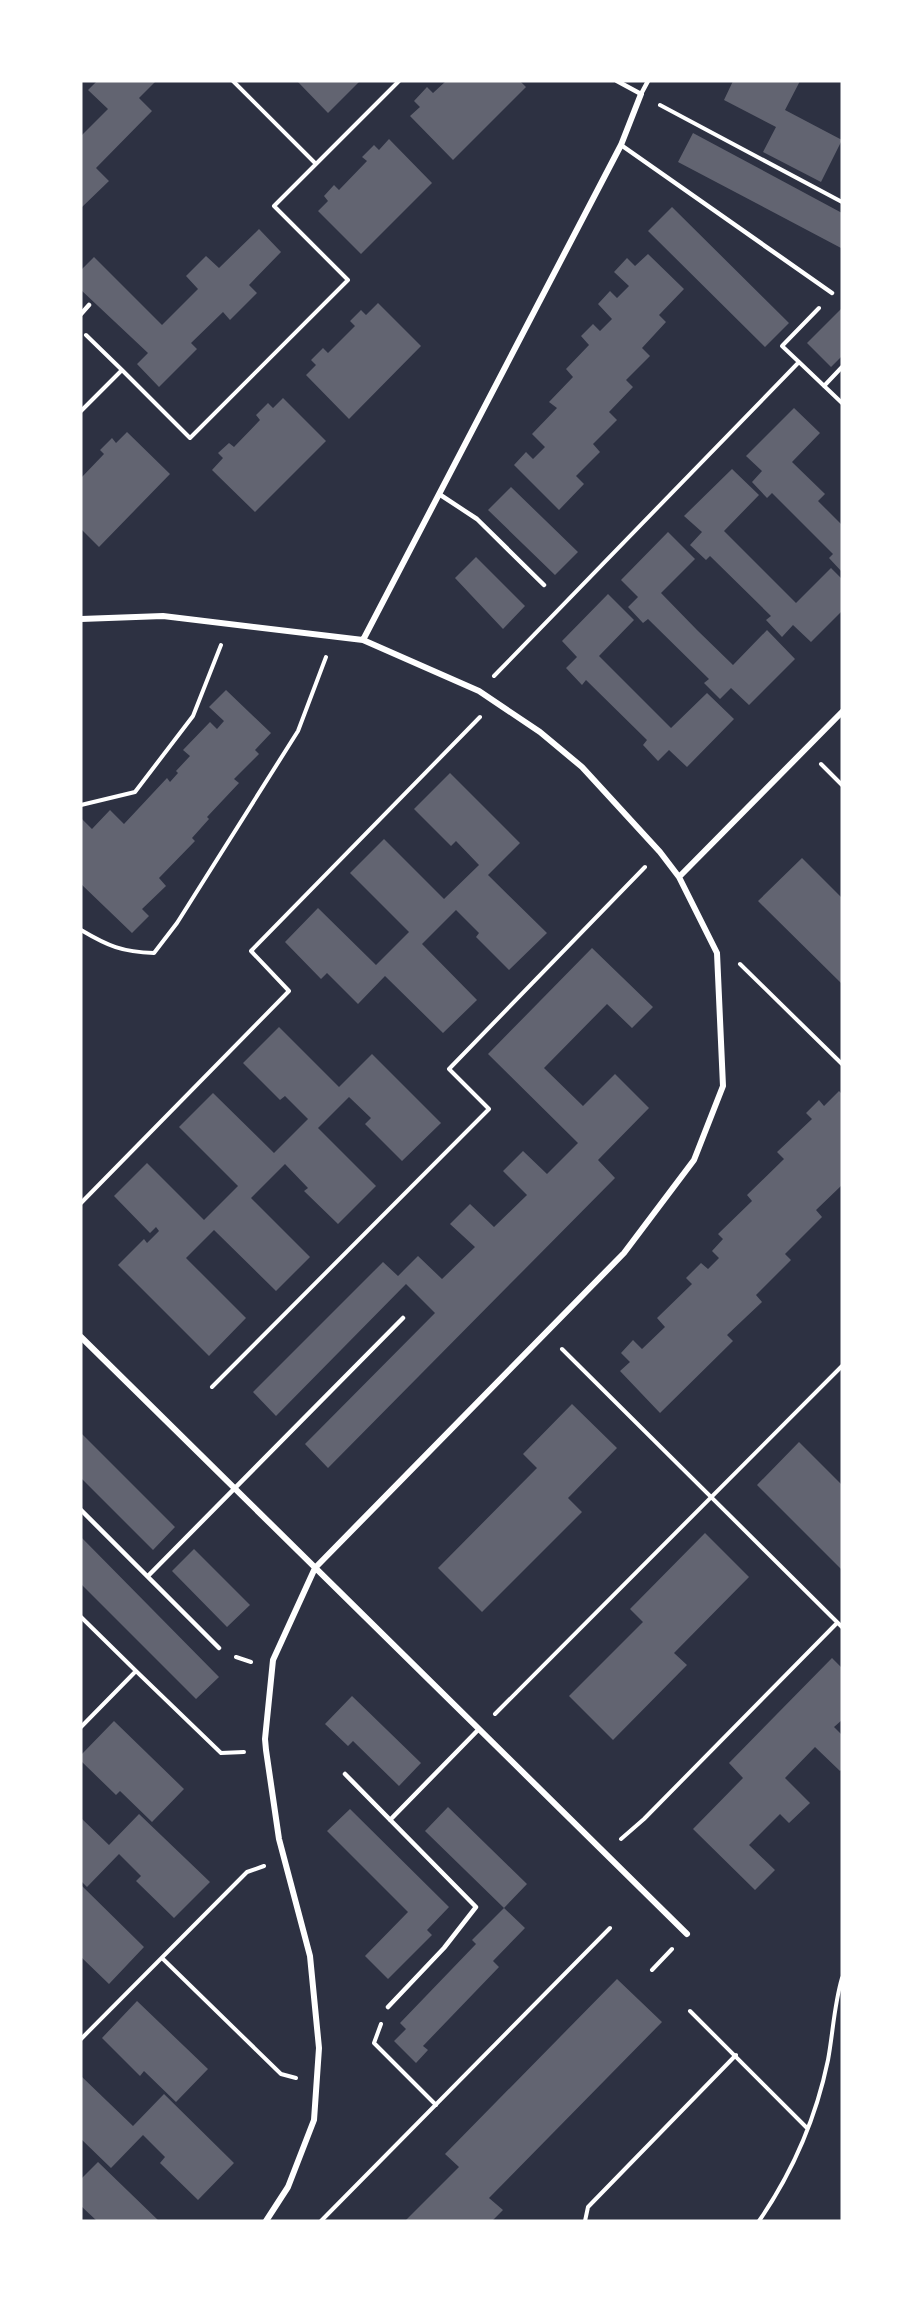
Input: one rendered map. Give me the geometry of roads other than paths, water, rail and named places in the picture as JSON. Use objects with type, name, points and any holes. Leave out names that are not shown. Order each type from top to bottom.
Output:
[{"type":"street","points":[[363,640],[621,145],[641,94]]},
{"type":"street","points":[[81,619],[163,616],[363,640],[479,692],[540,732],[582,767],[660,852],[679,878],[717,953],[723,1086],[694,1160],[624,1253],[315,1568],[273,1660],[265,1739],[266,1750],[279,1839],[310,1956],[319,2048],[314,2120],[288,2187],[266,2221]]},
{"type":"street","points":[[679,878],[842,712]]},
{"type":"street","points":[[81,1337],[687,1934]]},
{"type":"lane","points":[[617,81],[641,94],[648,81]]},
{"type":"lane","points":[[621,145],[832,293]]},
{"type":"lane","points":[[81,314],[89,305]]},
{"type":"lane","points":[[439,494],[477,519],[544,585]]},
{"type":"lane","points":[[148,1576],[403,1318]]},
{"type":"lane","points":[[81,1510],[219,1648]]},
{"type":"lane","points":[[390,1820],[479,1729]]},
{"type":"lane","points":[[345,1774],[476,1907],[444,1948],[388,2007]]}]
